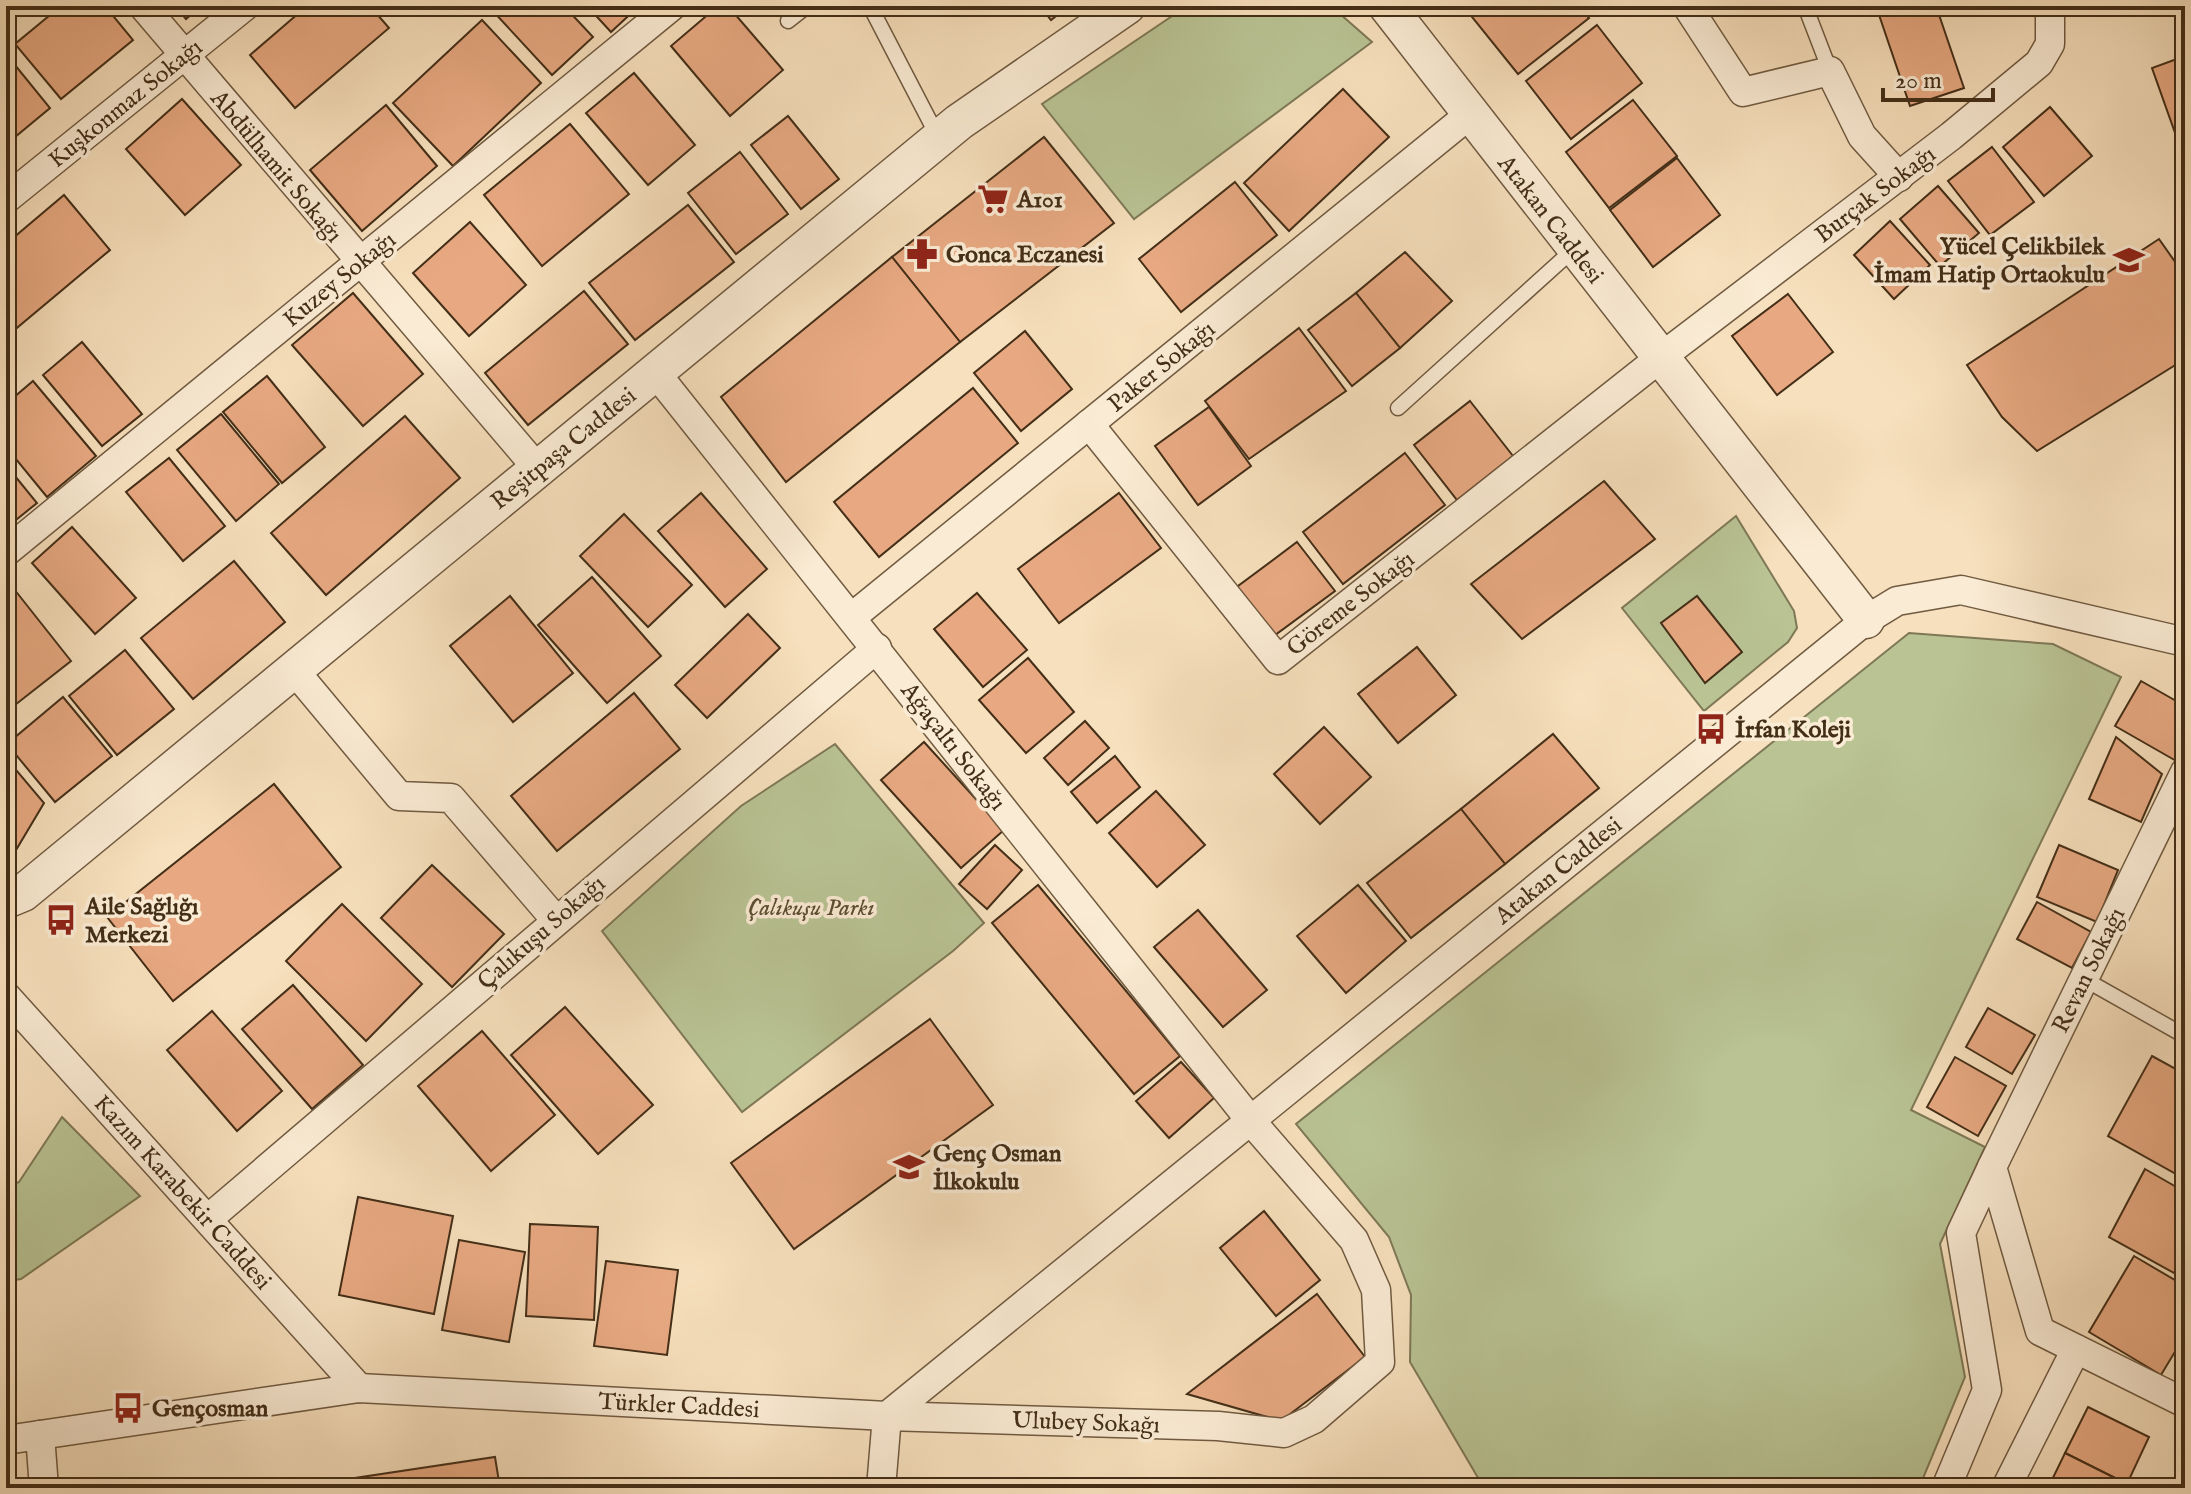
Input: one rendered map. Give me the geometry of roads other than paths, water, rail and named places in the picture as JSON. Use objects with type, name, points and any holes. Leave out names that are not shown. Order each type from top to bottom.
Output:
[{"type":"street","name":"Abdülhamit Sokağı","points":[[143,6],[359,263],[538,469]]},
{"type":"street","name":"Kuşkonmaz Sokağı","points":[[6,199],[245,6]]},
{"type":"street","name":"Kuzey Sokağı","points":[[6,552],[672,6]]},
{"type":"street","name":"Reşitpaşa Caddesi","points":[[6,900],[23,893],[939,138],[1127,6]]},
{"type":"street","points":[[1372,6],[1425,53]]},
{"type":"street","name":"Atakan Caddesi","points":[[1387,6],[1866,620]]},
{"type":"street","points":[[1687,6],[1743,92],[1830,71],[1862,136],[1899,177]]},
{"type":"street","name":"Burçak Sokağı","points":[[1660,358],[1899,177],[2039,63],[2050,44],[2050,6]]},
{"type":"street","name":"Paker Sokağı","points":[[852,617],[1469,115]]},
{"type":"street","name":"Göreme Sokağı","points":[[1089,424],[1278,660],[1660,358]]},
{"type":"street","name":"Ağaçaltı Sokağı","points":[[655,372],[1251,1121],[1354,1240],[1376,1290],[1380,1362],[1314,1419],[1284,1433]]},
{"type":"street","name":"Atakan Caddesi","points":[[1251,1121],[1866,620],[1897,601],[1961,590],[2185,642]]},
{"type":"street","name":"Çalıkuşu Sokağı","points":[[208,1219],[555,919],[877,648]]},
{"type":"street","points":[[294,670],[399,796],[451,798],[555,919]]},
{"type":"street","name":"Revan Sokağı","points":[[1946,1488],[1987,1390],[1961,1233],[2185,772]]},
{"type":"street","name":"Kazım Karabekir Caddesi","points":[[6,996],[359,1388]]},
{"type":"street","points":[[881,1488],[887,1416],[1251,1121]]},
{"type":"street","points":[[1992,1167],[2040,1331],[2185,1403]]},
{"type":"street","points":[[2006,1488],[2076,1349]]},
{"type":"street","name":"Türkler Caddesi","points":[[6,1440],[359,1388],[887,1416]]},
{"type":"street","name":"Ulubey Sokağı","points":[[887,1416],[1218,1426],[1284,1433]]},
{"type":"street","points":[[40,1435],[44,1488]]},
{"type":"lane","points":[[788,21],[807,6]]},
{"type":"lane","points":[[870,6],[939,138]]},
{"type":"lane","points":[[1805,6],[1830,71]]},
{"type":"lane","points":[[1398,408],[1574,248]]},
{"type":"lane","points":[[2084,979],[2185,1036]]},
{"type":"place","name":"A101","points":[[993,199]]},
{"type":"place","name":"Gonca Eczanesi","points":[[922,254]]},
{"type":"place","name":"Yücel Çelikbilek İmam Hatip Ortaokulu","points":[[2129,260]]},
{"type":"place","name":"İrfan Koleji","points":[[1711,729]]},
{"type":"place","name":"Aile Sağlığı Merkezi","points":[[61,920]]},
{"type":"place","name":"Genç Osman İlkokulu","points":[[909,1167]]},
{"type":"place","name":"Gençosman","points":[[128,1408]]},
{"type":"park label","name":"Çalıkuşu Parkı","points":[[811,907]]}]
